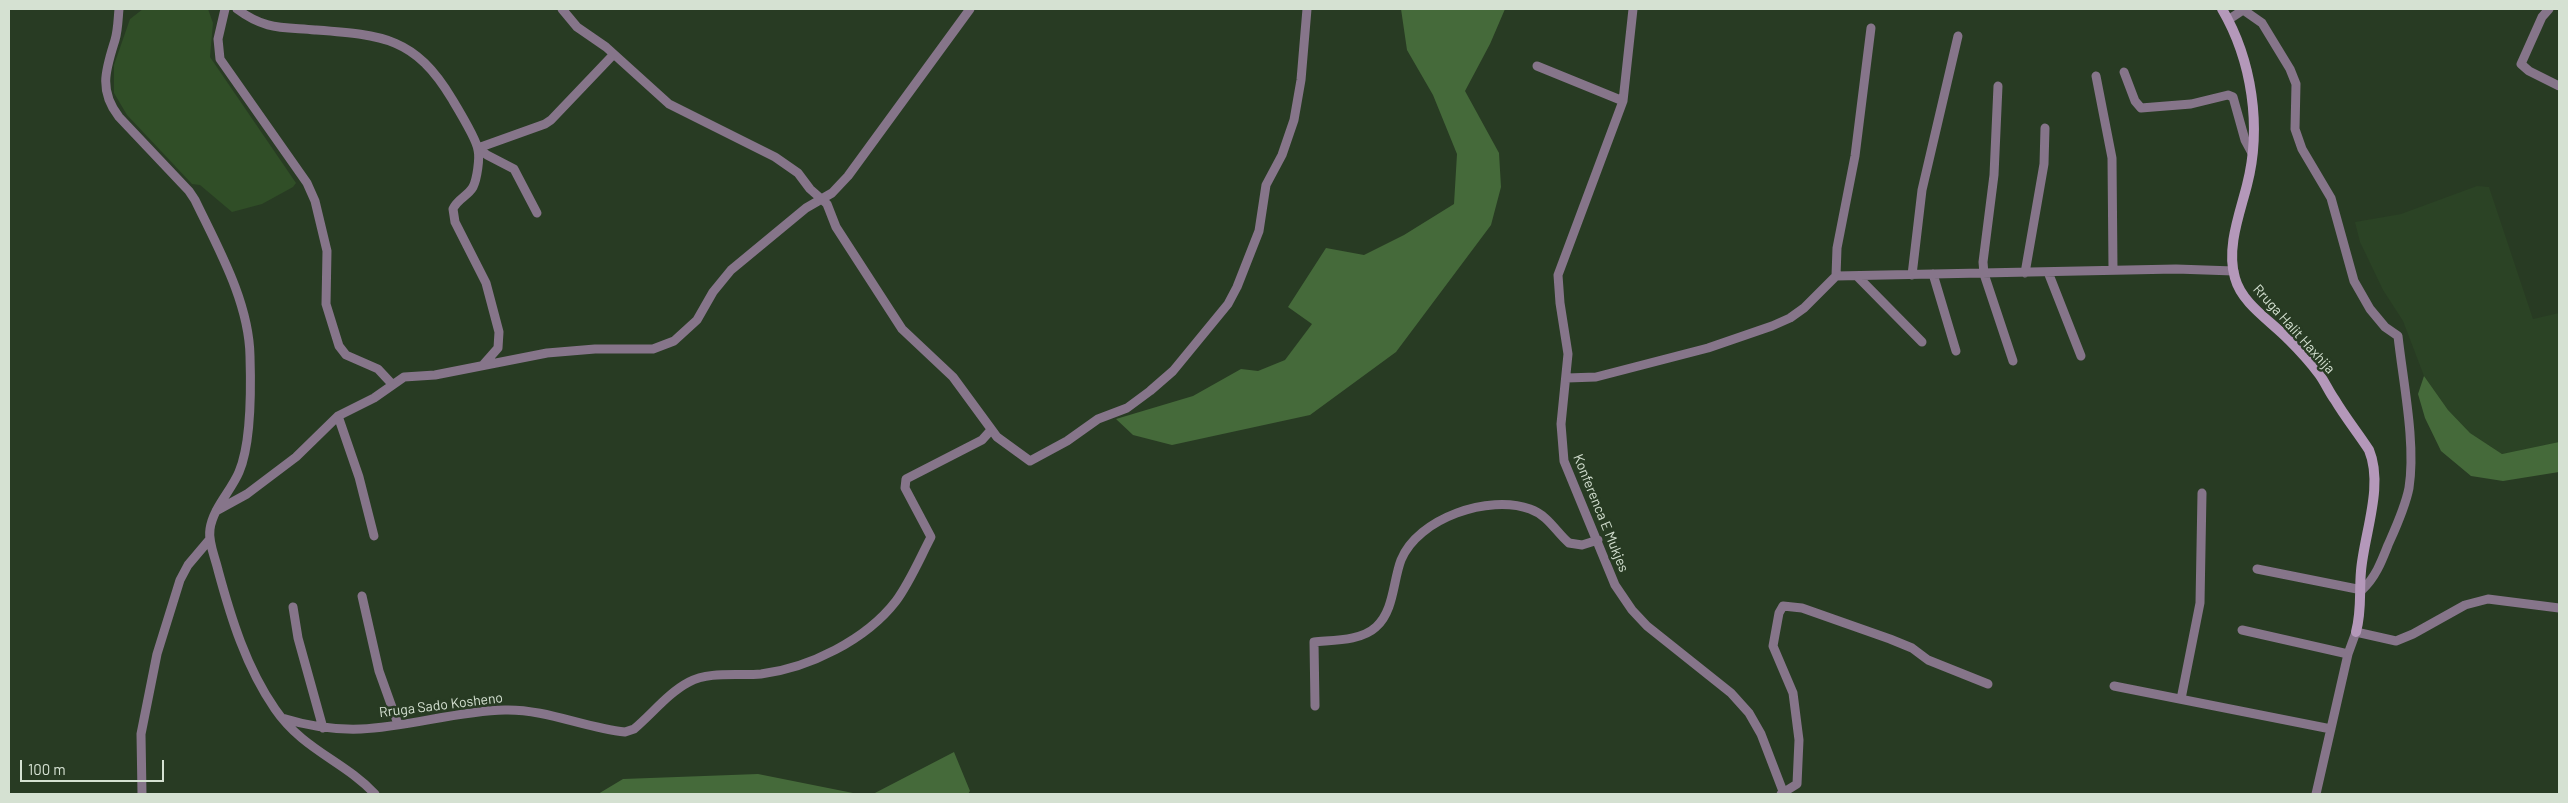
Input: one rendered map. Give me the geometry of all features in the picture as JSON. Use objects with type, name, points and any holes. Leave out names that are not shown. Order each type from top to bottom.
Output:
[{"type":"street","points":[[119,9],[116,38],[106,66],[106,85],[110,103],[119,117],[189,191],[195,200],[230,278],[246,322],[250,355],[246,446],[239,472],[216,512],[210,529],[210,539],[242,647],[257,680],[282,718],[306,743],[375,794]]},
{"type":"street","points":[[225,9],[218,39],[220,59],[306,183],[315,200],[326,251],[326,304],[339,346],[346,355],[378,369],[392,384]]},
{"type":"street","points":[[237,9],[249,19],[270,27],[361,36],[394,41],[404,45],[425,63],[444,86],[478,148],[487,155],[514,168],[537,213]]},
{"type":"street","points":[[562,9],[577,27],[598,41],[669,104],[790,166],[798,172],[810,189],[822,198],[836,227],[893,316],[910,337],[957,380],[991,430],[1007,446],[1030,461],[1067,441],[1088,425],[1127,408],[1150,391],[1173,371],[1220,316],[1237,287],[1246,265],[1262,218],[1266,184],[1282,155],[1294,120],[1301,80],[1306,9]]},
{"type":"street","points":[[216,512],[247,494],[296,457],[338,416],[374,398],[392,384],[412,375],[435,375],[547,353],[595,348],[644,350],[668,344],[690,329],[731,270],[806,208],[832,193],[848,176],[970,9]]},
{"type":"street","name":"Konferenca E Mukjes","points":[[1633,9],[1623,101],[1558,275],[1560,303],[1568,354],[1561,424],[1564,460],[1615,584],[1632,610],[1647,626],[1731,693],[1749,712],[1761,734],[1783,794]]},
{"type":"street","name":"Rruga Halit Haxhija","points":[[2222,9],[2228,20],[2252,94],[2254,112],[2248,184],[2234,233],[2234,271],[2238,285],[2255,308],[2288,339],[2321,376],[2369,450],[2373,461],[2375,472],[2371,511],[2361,571],[2362,590],[2356,632]]},
{"type":"street","points":[[2228,20],[2243,9],[2262,23],[2290,69],[2296,84],[2295,129],[2302,148],[2331,198],[2354,281],[2370,309],[2385,327],[2398,336],[2409,440],[2408,489],[2400,519],[2372,581],[2362,590],[2257,569]]},
{"type":"street","points":[[2549,9],[2542,17],[2521,64],[2529,71],[2559,86]]},
{"type":"street","points":[[1567,378],[1596,377],[1708,348],[1772,326],[1790,318],[1804,308],[1836,276],[1837,248],[1856,156],[1871,28]]},
{"type":"street","points":[[1912,275],[1922,190],[1958,36]]},
{"type":"street","points":[[478,148],[545,124],[551,120],[613,55]]},
{"type":"street","points":[[1537,66],[1623,101]]},
{"type":"street","points":[[2124,72],[2138,106],[2142,108],[2191,104],[2228,95],[2233,97],[2245,140],[2252,153]]},
{"type":"street","points":[[2096,76],[2112,158],[2113,270]]},
{"type":"street","points":[[1998,86],[1994,175],[1982,262],[1984,274],[2013,360]]},
{"type":"street","points":[[2025,273],[2044,164],[2044,128]]},
{"type":"street","points":[[478,148],[474,185],[459,198],[453,209],[455,222],[486,283],[499,332],[498,348],[483,365]]},
{"type":"street","points":[[1836,276],[2113,270],[2234,271]]},
{"type":"street","points":[[2048,272],[2081,356]]},
{"type":"street","points":[[1933,274],[1956,351]]},
{"type":"street","points":[[1857,276],[1922,342]]},
{"type":"street","points":[[338,416],[359,477],[374,536]]},
{"type":"street","name":"Rruga Sado Kosheno","points":[[282,718],[323,728],[362,729],[508,710],[545,715],[625,732],[634,729],[680,688],[697,678],[774,672],[814,659],[862,631],[889,609],[901,593],[931,537],[905,488],[906,479],[982,440],[991,430]]},
{"type":"street","points":[[2181,699],[2200,602],[2202,493]]},
{"type":"street","points":[[1315,706],[1314,642],[1347,639],[1376,628],[1388,607],[1401,560],[1406,550],[1428,527],[1458,512],[1474,508],[1512,506],[1528,508],[1548,518],[1569,543],[1582,545],[1598,540]]},
{"type":"street","points":[[142,794],[141,734],[159,646],[180,580],[188,565],[210,539]]},
{"type":"street","points":[[362,596],[379,671],[398,724]]},
{"type":"street","points":[[2316,794],[2348,654],[2356,632],[2396,640],[2412,634],[2465,605],[2488,599],[2559,608]]},
{"type":"street","points":[[1783,794],[1797,784],[1798,740],[1793,693],[1773,646],[1778,613],[1783,606],[1802,608],[1890,639],[1912,648],[1928,660],[1988,684]]},
{"type":"street","points":[[293,607],[298,638],[323,728]]},
{"type":"street","points":[[2242,630],[2348,654]]},
{"type":"street","points":[[2114,686],[2331,729]]},
{"type":"shaded area","points":[[143,9],[208,9],[213,23],[210,57],[296,183],[293,187],[262,204],[232,212],[200,185],[192,184],[127,115],[114,93],[114,65],[130,19]]},
{"type":"shaded area","points":[[1401,9],[1505,9],[1490,44],[1465,91],[1499,153],[1501,187],[1491,225],[1396,352],[1310,415],[1172,445],[1133,435],[1116,419],[1193,396],[1241,369],[1258,371],[1285,360],[1312,324],[1288,307],[1326,248],[1364,255],[1404,235],[1454,204],[1457,154],[1433,95],[1407,50]]},
{"type":"shaded area","points":[[2477,186],[2489,187],[2533,319],[2559,313],[2559,442],[2502,454],[2470,433],[2448,410],[2424,376],[2403,321],[2383,290],[2360,242],[2355,222],[2401,214]]},
{"type":"shaded area","points":[[2424,376],[2448,410],[2470,433],[2502,454],[2559,442],[2559,472],[2503,481],[2471,476],[2441,451],[2425,418],[2418,394]]},
{"type":"shaded area","points":[[954,752],[970,791],[968,794],[873,794]]},
{"type":"shaded area","points":[[758,774],[858,794],[598,794],[623,779]]}]
